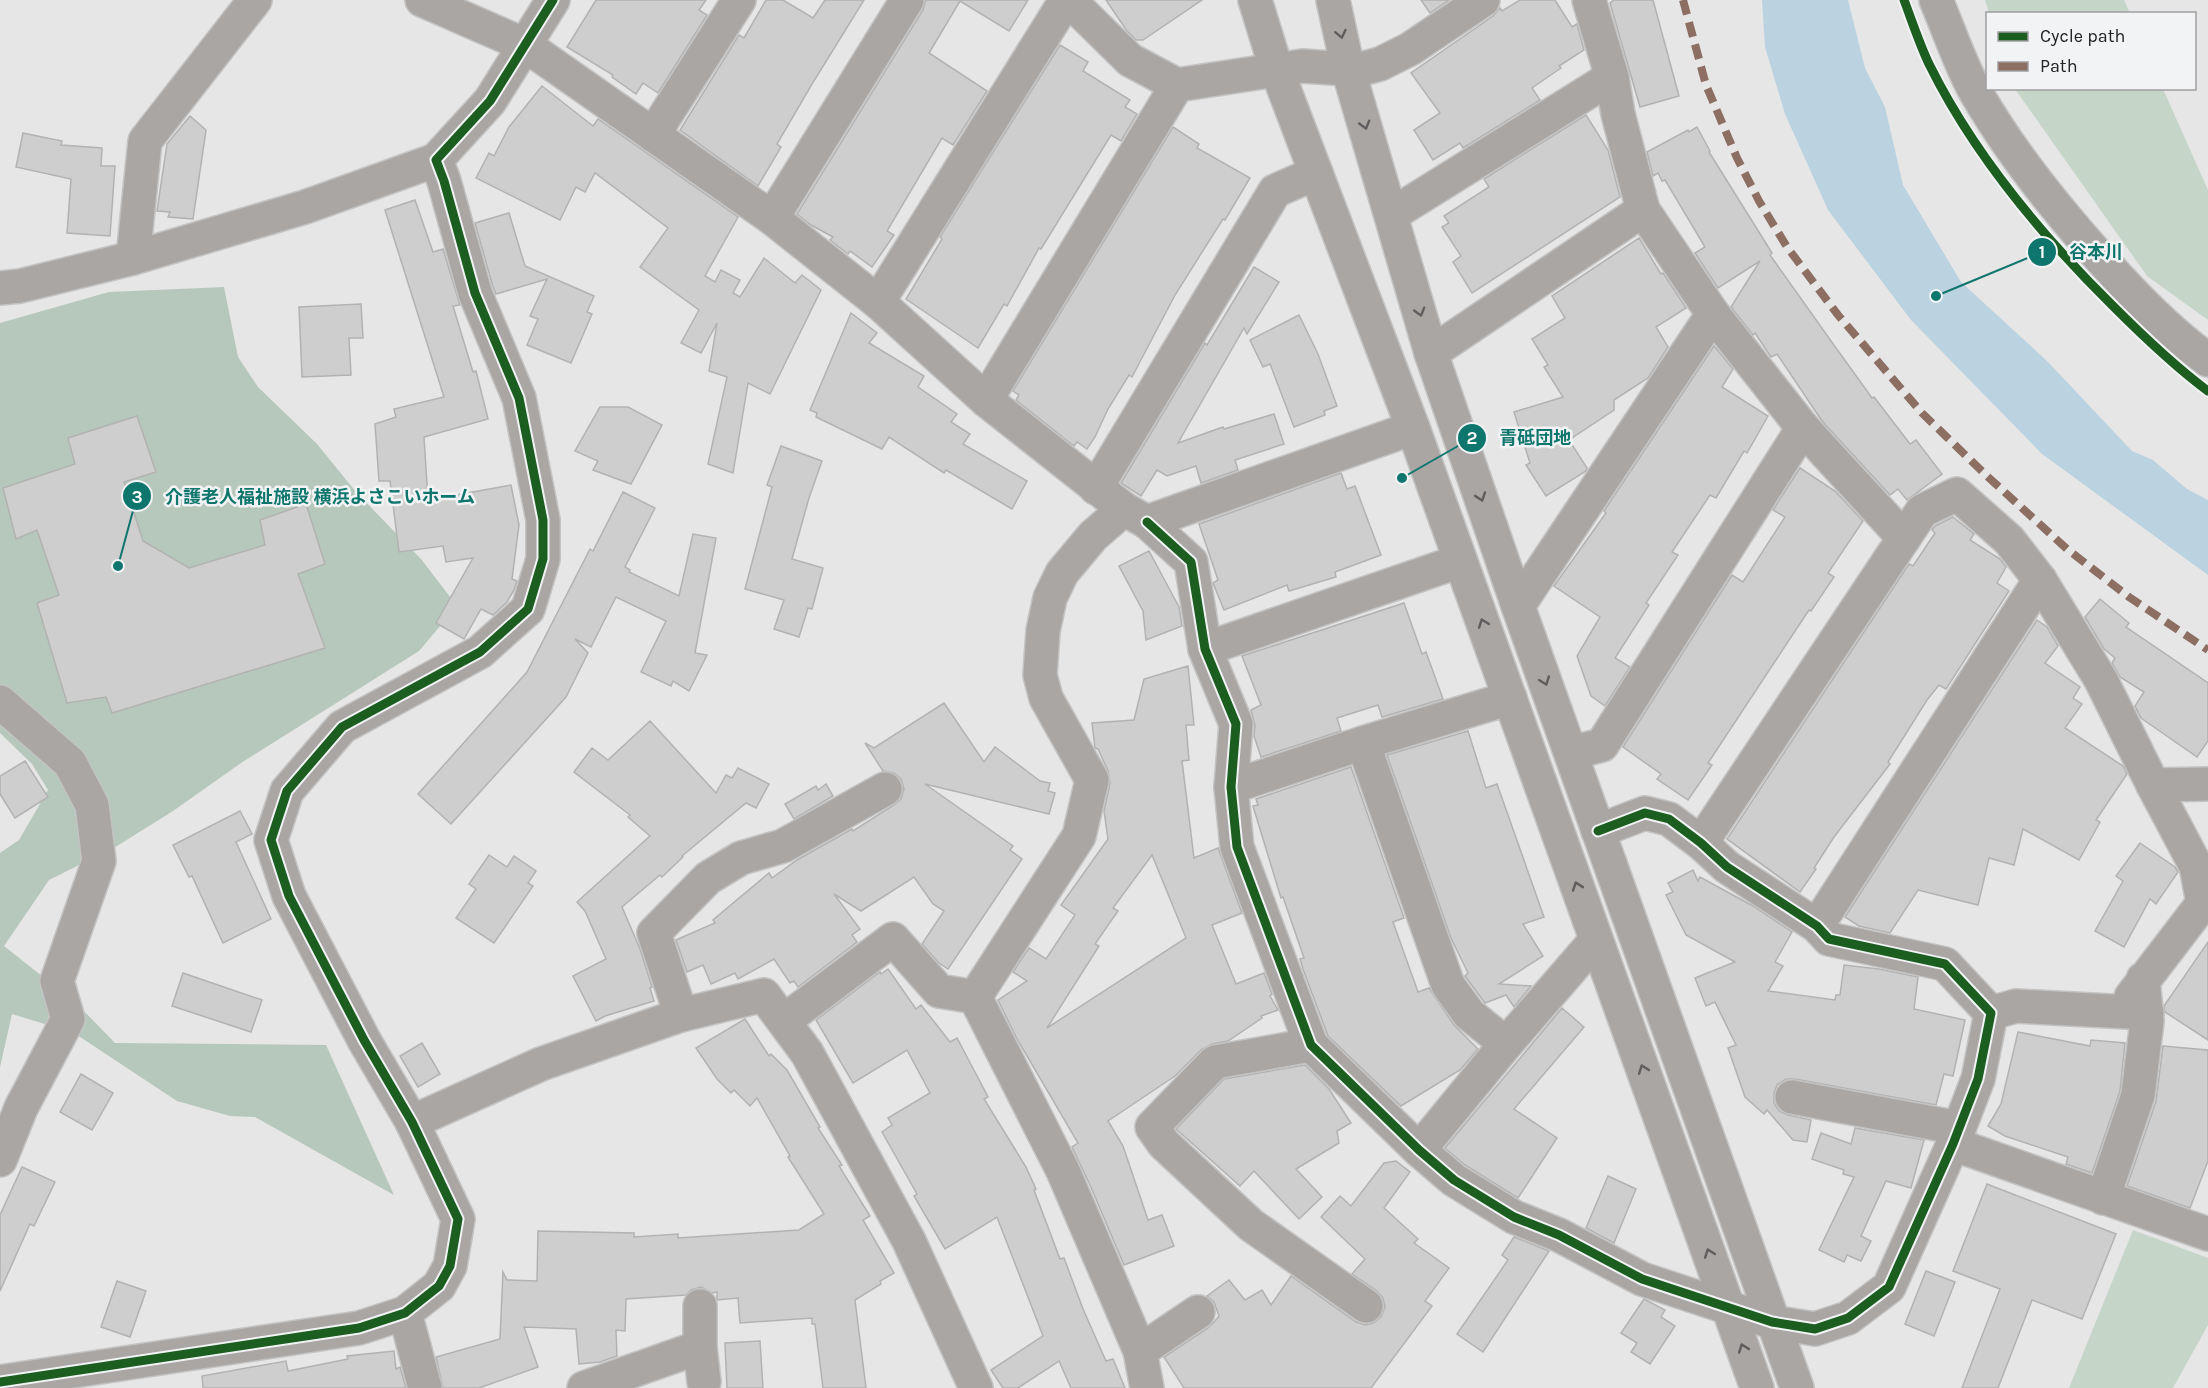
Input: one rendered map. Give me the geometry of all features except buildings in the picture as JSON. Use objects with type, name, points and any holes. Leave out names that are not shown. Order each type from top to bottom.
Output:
[{"type":"street","points":[[133,258],[145,141],[255,0]]},
{"type":"street","points":[[422,0],[525,45],[772,218],[878,302],[986,400],[1096,488],[1135,515],[1191,562],[1205,649],[1236,724],[1231,788],[1237,847],[1311,1045],[1419,1150],[1454,1180],[1514,1217],[1559,1235],[1642,1279],[1772,1322],[1815,1329],[1848,1318],[1889,1287],[1956,1136],[1978,1079],[1991,1013]]},
{"type":"street","points":[[0,288],[20,286],[133,258],[305,207],[436,160],[490,101],[553,0]]},
{"type":"street","points":[[653,135],[739,0]]},
{"type":"street","points":[[772,218],[907,0]]},
{"type":"street","points":[[878,302],[1068,0],[1130,60],[1177,85],[1276,68],[1302,66],[1365,68],[1395,58],[1483,0]]},
{"type":"street","points":[[1255,0],[1276,68],[1413,428],[1758,1388]]},
{"type":"street","points":[[1333,0],[1348,69],[1431,352],[1518,606],[1797,1388]]},
{"type":"street","points":[[1589,0],[1612,77],[1618,114],[1642,210],[1713,314],[1803,428],[1904,538]]},
{"type":"street","points":[[1936,0],[1976,94],[2016,155],[2058,212],[2125,286],[2187,344],[2208,360]]},
{"type":"street","points":[[1391,215],[1612,77]]},
{"type":"street","points":[[986,400],[1177,85]]},
{"type":"street","points":[[0,1382],[359,1328],[405,1312],[439,1286],[450,1266],[458,1219],[411,1122],[364,1040],[289,896],[270,840],[287,790],[342,727],[480,652],[528,609],[543,559],[543,520],[519,398],[475,293],[436,160]]},
{"type":"street","points":[[1096,488],[1275,191],[1316,172]]},
{"type":"street","points":[[1431,352],[1642,210]]},
{"type":"street","points":[[1518,606],[1713,314]]},
{"type":"street","points":[[975,997],[1079,836],[1092,780],[1046,698],[1040,675],[1043,631],[1050,598],[1062,573],[1093,536],[1135,515],[1413,428]]},
{"type":"street","points":[[1571,753],[1602,745],[1803,428]]},
{"type":"street","points":[[1701,843],[1922,511],[1957,494],[2009,540],[2040,580],[2101,680],[2196,866],[2205,905],[2143,979],[2134,1013]]},
{"type":"street","points":[[1205,649],[1460,561]]},
{"type":"street","points":[[1817,926],[2040,580]]},
{"type":"street","points":[[1231,788],[1363,743],[1510,698]]},
{"type":"street","points":[[0,702],[70,763],[92,805],[99,861],[57,981],[68,1019],[21,1108],[0,1160]]},
{"type":"street","points":[[1363,743],[1448,985],[1469,1014],[1506,1044]]},
{"type":"street","points":[[2153,785],[2208,784]]},
{"type":"street","points":[[681,1015],[654,933],[708,878],[741,858],[783,846],[885,789]]},
{"type":"street","points":[[1598,831],[1645,813],[1669,819],[1701,843],[1727,867],[1817,926],[1829,939],[1945,964],[1991,1013]]},
{"type":"street","points":[[784,1022],[892,939],[939,991],[975,997]]},
{"type":"street","points":[[1419,1150],[1596,940]]},
{"type":"street","points":[[411,1122],[542,1064],[681,1015],[764,995],[807,1053],[909,1241],[976,1388]]},
{"type":"street","points":[[975,997],[1063,1171],[1140,1351],[1147,1388]]},
{"type":"street","points":[[1991,1013],[2016,1006],[2134,1013],[2148,1022],[2138,1095],[2103,1198]]},
{"type":"street","points":[[1311,1045],[1215,1062],[1152,1127],[1164,1144],[1251,1225],[1366,1306]]},
{"type":"street","points":[[1792,1097],[1956,1136],[2103,1198],[2206,1226]]},
{"type":"street","points":[[700,1306],[700,1347],[704,1382]]},
{"type":"street","points":[[405,1312],[425,1388]]},
{"type":"street","points":[[1140,1351],[1198,1312]]},
{"type":"street","points":[[584,1388],[700,1347]]},
{"type":"green space","points":[[1985,0],[2124,0],[2130,12],[1989,12]]},
{"type":"green space","points":[[2016,90],[2163,90],[2208,190],[2208,320],[2147,276]]},
{"type":"green space","points":[[224,287],[238,357],[258,387],[317,444],[356,492],[421,559],[457,606],[419,651],[241,763],[173,811],[117,846],[49,880],[4,946],[76,1003],[115,1043],[326,1045],[394,1195],[255,1117],[230,1116],[177,1101],[74,1033],[12,1014],[0,1067],[0,853],[19,840],[48,790],[32,764],[0,733],[0,323],[109,292]]},
{"type":"green space","points":[[2133,1230],[2208,1258],[2208,1325],[2173,1388],[2069,1388]]},
{"type":"water","points":[[1762,0],[1848,0],[1865,68],[1885,107],[1903,185],[1961,282],[2047,361],[2132,451],[2153,460],[2187,489],[2208,500],[2208,575],[2042,454],[1911,320],[1828,210],[1785,114],[1765,47]]},
{"type":"marked path","points":[[1683,0],[1706,85],[1737,158],[1759,201],[1787,247],[1838,315],[1922,413],[2067,549],[2129,597],[2208,650]]},
{"type":"cycle path","points":[[0,1382],[359,1328],[405,1313],[439,1286],[450,1266],[458,1219],[412,1122],[364,1040],[289,896],[271,840],[287,791],[342,727],[480,652],[528,609],[543,559],[543,520],[519,398],[475,293],[436,160],[490,101],[553,0]]},
{"type":"cycle path","points":[[1904,0],[1925,56],[1947,98],[1988,162],[2011,192],[2086,279],[2159,350],[2208,391]]},
{"type":"cycle path","points":[[1147,522],[1191,562],[1205,649],[1236,724],[1231,787],[1237,847],[1311,1045],[1419,1150],[1454,1180],[1514,1217],[1559,1235],[1642,1279],[1772,1322],[1815,1329],[1848,1318],[1889,1287],[1953,1144],[1978,1079],[1991,1013],[1945,964],[1829,939],[1817,926],[1727,867],[1701,843],[1669,819],[1645,813],[1598,831]]},
{"type":"place","name":"谷本川","points":[[1936,296]]},
{"type":"place","name":"青砥団地","points":[[1402,478]]},
{"type":"place","name":"介護老人福祉施設 横浜よさこいホーム","points":[[118,566]]}]
